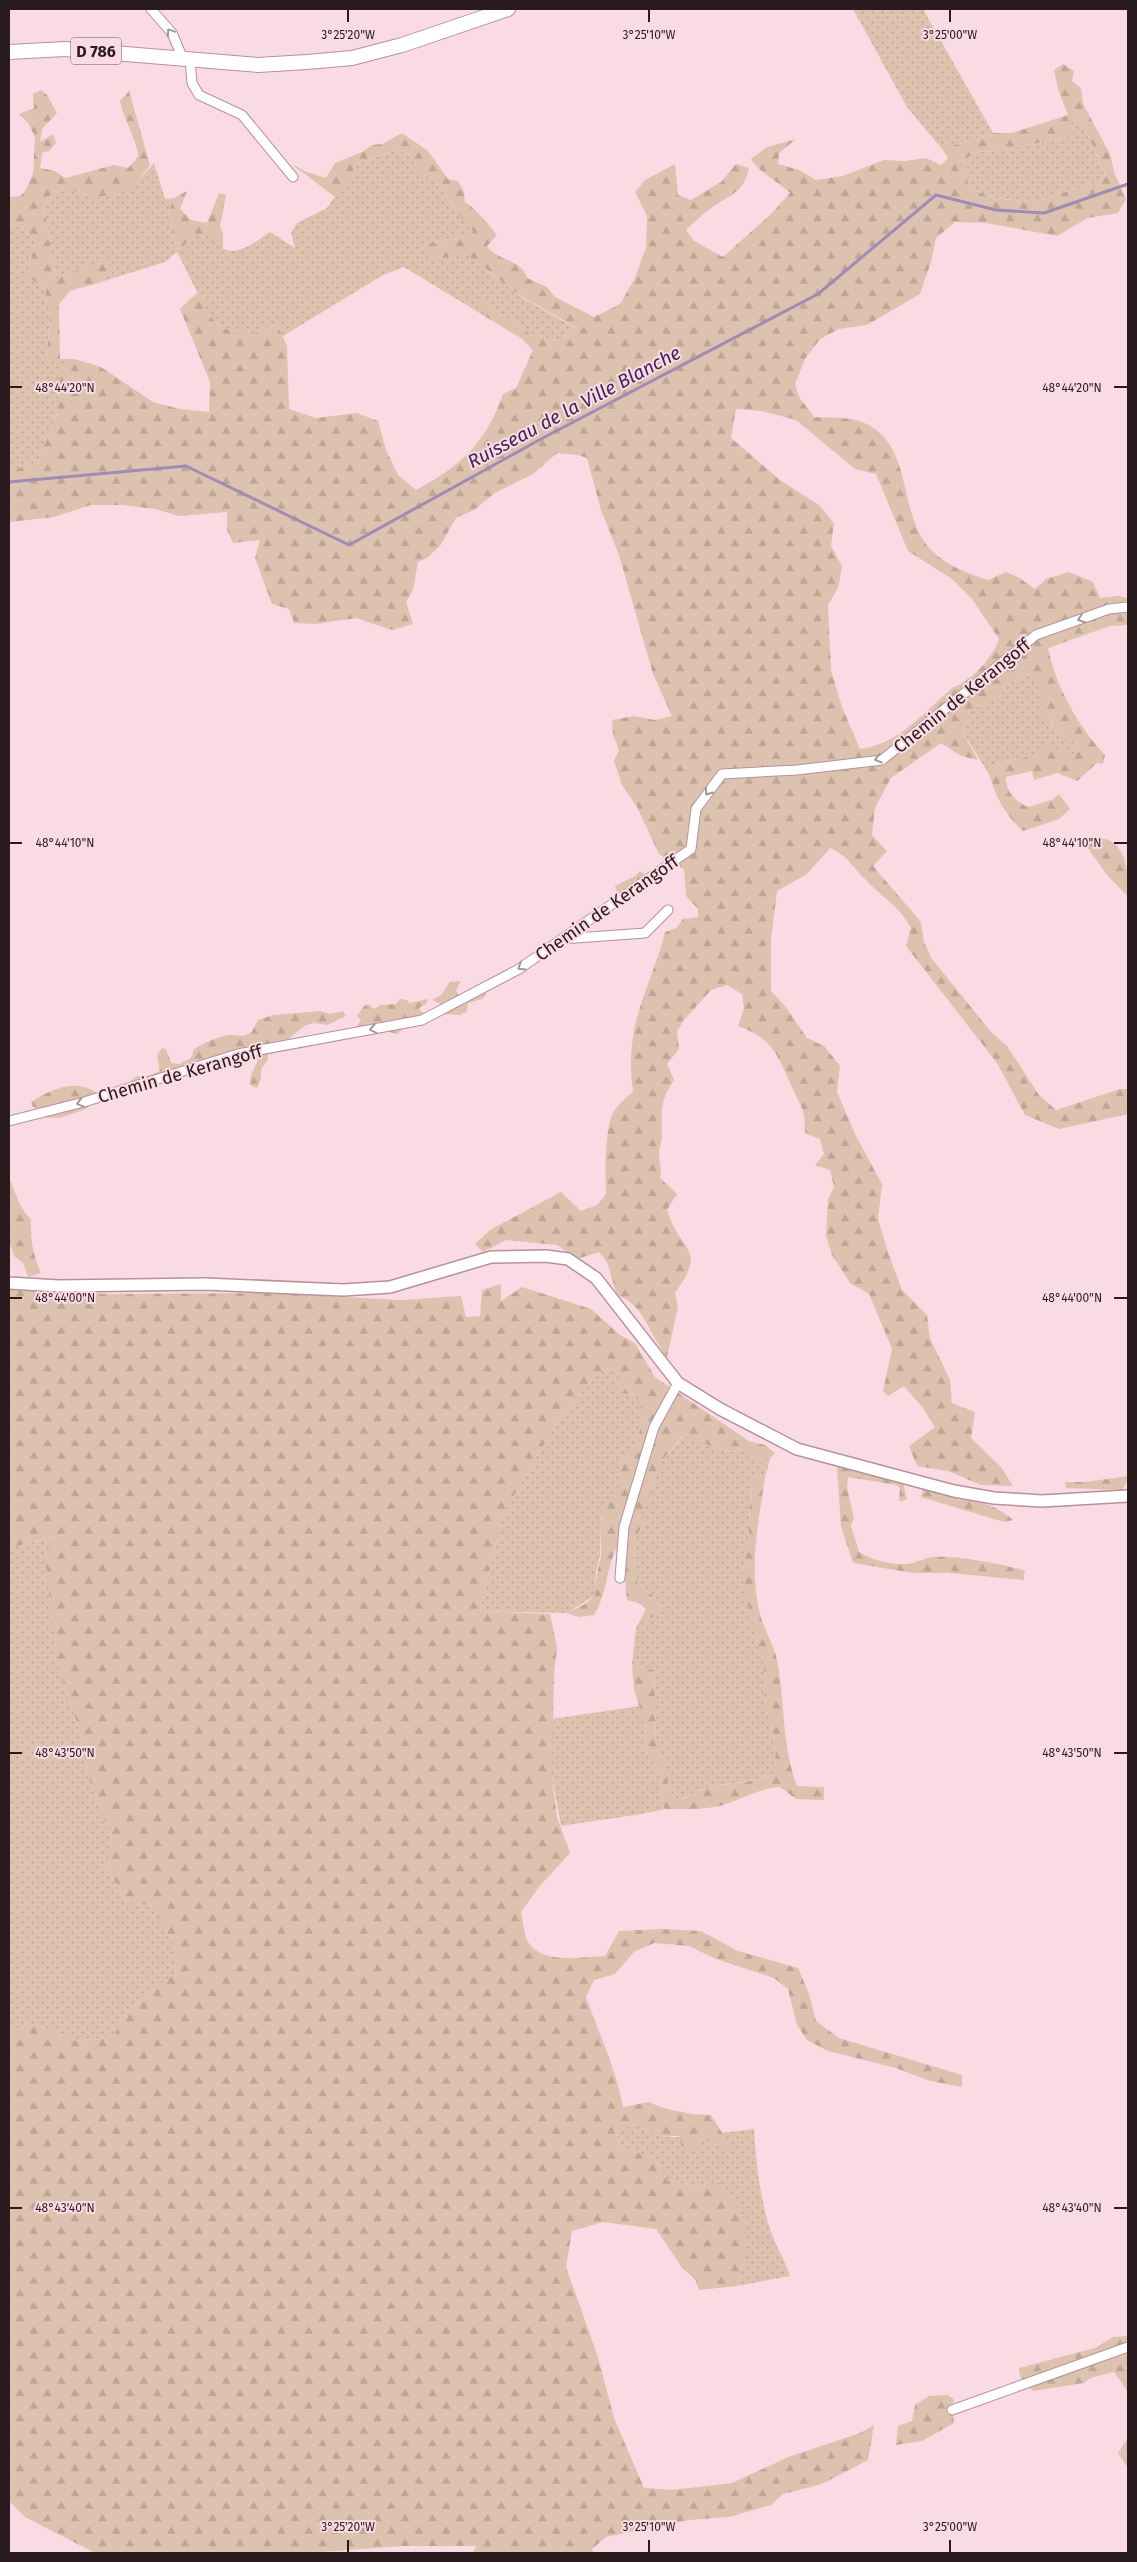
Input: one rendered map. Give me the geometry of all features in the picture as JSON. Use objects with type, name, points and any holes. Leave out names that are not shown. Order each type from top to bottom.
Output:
[{"type":"main road","name":"D 786","points":[[9,52],[65,49],[258,65],[352,58],[402,45],[508,9]]},
{"type":"street","points":[[151,9],[172,33],[186,60],[192,83],[199,94],[242,115],[293,178]]},
{"type":"street","name":"Chemin de Kerangoff","points":[[9,1121],[84,1102],[238,1054],[422,1020],[519,969],[691,849],[696,809],[722,774],[797,770],[882,760],[1036,635],[1108,609],[1128,607]]},
{"type":"street","points":[[562,939],[645,933],[668,910]]},
{"type":"street","points":[[9,1283],[59,1286],[205,1284],[343,1290],[390,1287],[491,1257],[546,1256],[568,1259],[596,1278],[678,1383],[720,1409],[797,1449],[954,1491],[994,1498],[1042,1501],[1128,1496]]},
{"type":"street","points":[[620,1578],[624,1527],[654,1427],[678,1383]]},
{"type":"street","points":[[952,2410],[1128,2347]]},
{"type":"green space","points":[[853,9],[923,9],[993,133],[942,149],[907,107]]},
{"type":"green space","points":[[1063,64],[1074,71],[1072,81],[1081,88],[1083,104],[1110,154],[1114,172],[1126,199],[1118,213],[1088,218],[1057,236],[986,223],[955,222],[936,238],[931,262],[920,294],[867,325],[839,329],[820,339],[805,359],[795,384],[799,397],[814,417],[856,420],[874,429],[887,441],[896,457],[902,474],[917,528],[926,544],[938,557],[962,571],[988,580],[1006,572],[1018,577],[1035,589],[1046,579],[1069,572],[1093,582],[1100,598],[1118,596],[1128,598],[1128,625],[1110,626],[1048,648],[1062,691],[1077,719],[1105,755],[1103,764],[1097,763],[1077,781],[1057,773],[1034,780],[1032,771],[1006,777],[1006,782],[1012,795],[1028,807],[1052,800],[1059,794],[1070,809],[1059,819],[1023,831],[1007,813],[998,799],[992,784],[990,776],[1002,763],[1029,756],[1044,746],[1074,755],[1073,741],[1053,730],[1052,719],[1044,718],[1038,704],[1043,694],[1035,679],[1024,675],[1007,685],[999,697],[969,711],[963,732],[978,760],[961,756],[941,743],[891,778],[875,808],[872,835],[887,851],[873,866],[921,922],[924,942],[932,959],[991,1032],[1007,1046],[1039,1095],[1056,1110],[1120,1089],[1128,1089],[1128,1114],[1059,1129],[1025,1115],[997,1063],[906,946],[911,928],[906,920],[895,907],[836,851],[830,848],[807,874],[777,891],[771,940],[771,991],[785,1006],[807,1038],[824,1046],[840,1066],[837,1092],[856,1136],[882,1184],[878,1219],[902,1290],[927,1315],[930,1338],[950,1380],[952,1403],[975,1412],[971,1438],[1001,1467],[1013,1486],[981,1485],[948,1471],[917,1466],[909,1446],[935,1427],[923,1408],[904,1386],[888,1396],[883,1391],[892,1349],[869,1294],[850,1283],[832,1255],[826,1236],[828,1199],[834,1187],[830,1170],[815,1165],[824,1154],[820,1139],[805,1133],[802,1108],[782,1065],[772,1049],[759,1036],[738,1026],[744,1008],[742,994],[727,985],[711,990],[684,1020],[677,1031],[679,1049],[667,1064],[674,1080],[662,1106],[662,1138],[659,1151],[660,1178],[677,1194],[667,1210],[672,1224],[691,1258],[690,1267],[685,1278],[675,1293],[678,1307],[667,1357],[640,1313],[626,1299],[617,1295],[607,1262],[599,1252],[577,1259],[557,1245],[506,1240],[483,1252],[475,1244],[490,1230],[561,1192],[581,1211],[597,1205],[606,1194],[606,1154],[610,1122],[616,1108],[633,1092],[631,1051],[634,1030],[665,932],[676,928],[683,919],[698,917],[698,909],[686,896],[684,869],[659,854],[637,807],[622,785],[614,761],[619,750],[613,735],[612,720],[634,716],[655,720],[672,716],[653,674],[619,555],[601,510],[587,458],[557,453],[533,474],[495,493],[474,510],[456,518],[440,546],[427,558],[418,562],[413,590],[406,602],[413,624],[392,630],[356,618],[315,624],[294,623],[289,609],[272,604],[255,558],[260,540],[233,543],[227,530],[227,512],[179,516],[155,509],[122,505],[91,505],[54,517],[9,522],[9,471],[39,462],[43,447],[57,414],[60,375],[75,359],[101,367],[153,402],[180,409],[209,412],[210,382],[180,309],[198,292],[209,315],[222,328],[253,334],[277,324],[287,346],[289,409],[316,418],[357,413],[378,421],[386,450],[398,475],[416,490],[459,462],[480,440],[489,426],[503,394],[516,388],[533,350],[521,338],[486,317],[477,298],[534,336],[559,341],[577,329],[522,296],[461,252],[432,262],[423,249],[433,242],[476,234],[467,226],[438,185],[419,170],[408,153],[393,151],[355,164],[352,178],[335,197],[293,165],[326,178],[335,163],[362,152],[372,145],[382,144],[402,133],[428,151],[448,179],[458,181],[464,192],[465,202],[477,212],[497,235],[487,246],[492,251],[520,267],[527,278],[547,287],[555,297],[594,317],[620,304],[634,280],[646,248],[647,216],[635,192],[645,180],[675,164],[678,195],[691,200],[721,182],[736,164],[749,168],[747,177],[739,189],[707,211],[686,230],[694,241],[723,257],[771,214],[790,193],[765,174],[751,159],[767,147],[796,139],[779,153],[778,164],[799,170],[816,180],[843,176],[884,160],[905,161],[926,158],[941,165],[948,158],[942,149],[993,133],[1012,133],[1068,115],[1058,89],[1054,70]],"holes":[[[1080,118],[1106,176],[1092,184],[1032,202],[993,198],[968,187],[967,167],[963,160],[977,152],[999,151],[1073,136],[1072,122]],[[736,409],[762,411],[796,420],[855,469],[876,474],[908,551],[952,579],[972,599],[999,639],[992,654],[974,674],[952,688],[910,726],[886,741],[860,749],[842,707],[831,670],[828,605],[838,588],[842,566],[831,546],[834,523],[819,505],[780,480],[731,438]]]},
{"type":"green space","points":[[41,90],[47,95],[57,113],[42,129],[40,142],[53,134],[56,143],[49,151],[42,153],[40,168],[55,171],[65,178],[114,165],[128,168],[138,156],[120,101],[129,91],[150,165],[134,187],[94,199],[65,187],[51,194],[44,205],[56,279],[85,267],[110,260],[116,269],[98,283],[70,291],[59,304],[60,360],[47,359],[50,310],[44,287],[27,277],[35,241],[21,227],[9,225],[9,197],[20,196],[26,190],[33,173],[35,137],[29,124],[19,114],[34,108],[33,94]]},
{"type":"green space","points":[[1080,118],[1106,177],[1092,184],[1032,202],[993,198],[968,187],[967,167],[963,160],[977,152],[999,151],[1073,136],[1072,122]]},
{"type":"green space","points":[[394,151],[408,153],[419,170],[438,185],[467,226],[477,234],[433,242],[446,255],[461,252],[479,261],[489,272],[523,298],[577,329],[559,341],[534,336],[480,300],[486,317],[404,267],[383,275],[283,336],[277,324],[253,334],[222,328],[209,315],[177,252],[165,262],[98,283],[116,269],[85,267],[56,279],[44,205],[51,194],[65,187],[133,187],[154,163],[165,199],[174,198],[169,210],[177,251],[196,236],[210,236],[224,249],[231,251],[239,250],[270,232],[295,248],[291,233],[297,223],[327,208],[338,192],[352,178],[355,164]]},
{"type":"green space","points":[[187,191],[180,209],[191,220],[207,223],[219,193],[226,195],[220,227],[223,234],[223,250],[216,245],[210,236],[196,236],[177,251],[169,210],[174,198]]},
{"type":"green space","points":[[9,225],[21,227],[35,241],[27,277],[44,287],[50,309],[47,359],[75,359],[60,375],[57,414],[43,447],[39,462],[9,471]]},
{"type":"green space","points":[[1024,675],[1035,678],[1047,703],[1053,730],[1073,741],[1074,755],[1055,751],[1036,753],[1025,758],[1001,763],[990,776],[963,732],[969,711],[999,697],[1007,685]]},
{"type":"green space","points":[[1095,837],[1106,839],[1120,850],[1126,867],[1128,897],[1107,875],[1084,843]]},
{"type":"green space","points":[[640,871],[646,875],[649,883],[645,887],[634,892],[617,892],[615,886],[635,876]]},
{"type":"green space","points":[[461,981],[456,991],[459,996],[477,987],[486,994],[482,999],[468,1003],[467,1012],[459,1015],[442,1014],[425,1024],[404,1028],[397,1034],[382,1030],[355,1029],[361,1020],[357,1016],[364,1006],[368,1004],[374,1009],[381,1005],[396,1004],[400,999],[407,1000],[409,1003],[428,999],[426,1004],[420,1007],[419,1010],[425,1014],[439,1009],[440,1004],[432,1000],[441,995],[450,982]]},
{"type":"green space","points":[[321,1011],[330,1014],[343,1011],[346,1016],[327,1025],[314,1023],[304,1026],[285,1042],[268,1052],[268,1060],[261,1069],[261,1078],[257,1088],[250,1085],[251,1075],[258,1060],[247,1059],[239,1060],[230,1067],[210,1068],[200,1074],[183,1075],[174,1081],[150,1085],[133,1093],[128,1091],[107,1101],[97,1101],[83,1110],[60,1118],[41,1117],[41,1109],[33,1107],[31,1102],[55,1089],[81,1086],[97,1093],[128,1083],[137,1076],[145,1077],[160,1071],[157,1055],[162,1048],[166,1049],[171,1063],[179,1064],[191,1058],[194,1049],[212,1040],[227,1035],[243,1036],[251,1033],[258,1020],[273,1015]]},
{"type":"green space","points":[[9,1178],[21,1205],[31,1219],[33,1247],[41,1273],[28,1277],[23,1263],[14,1256],[9,1241]]},
{"type":"green space","points":[[501,1284],[501,1301],[522,1287],[591,1309],[620,1335],[635,1343],[655,1377],[749,1441],[765,1445],[775,1453],[765,1464],[745,1450],[729,1452],[682,1436],[658,1466],[655,1483],[641,1512],[645,1523],[634,1538],[637,1583],[659,1601],[660,1614],[646,1620],[646,1609],[639,1603],[627,1600],[624,1569],[616,1549],[602,1599],[594,1615],[579,1617],[567,1613],[585,1604],[595,1595],[601,1556],[601,1526],[604,1508],[618,1489],[620,1483],[619,1463],[632,1450],[639,1433],[641,1414],[639,1395],[626,1394],[615,1386],[623,1375],[608,1369],[597,1373],[554,1427],[503,1514],[480,1611],[550,1614],[557,1648],[554,1673],[552,1776],[557,1817],[570,1853],[539,1887],[521,1912],[528,1942],[534,1949],[553,1957],[605,1956],[619,1931],[661,1929],[701,1931],[738,1951],[798,1968],[809,1994],[816,2021],[839,2038],[962,2075],[962,2087],[930,2081],[896,2068],[828,2051],[807,2040],[797,2025],[788,1989],[774,1978],[716,1959],[689,1946],[654,1943],[634,1952],[615,1974],[594,1980],[586,1997],[612,2065],[623,2107],[649,2102],[663,2108],[692,2114],[711,2115],[734,2152],[702,2139],[695,2154],[682,2148],[679,2136],[661,2136],[635,2125],[614,2130],[621,2147],[655,2159],[667,2180],[692,2185],[721,2183],[745,2219],[746,2257],[737,2286],[699,2290],[695,2279],[683,2269],[656,2229],[603,2222],[572,2231],[566,2267],[598,2357],[614,2418],[644,2488],[672,2490],[732,2483],[791,2456],[860,2433],[874,2425],[868,2460],[822,2484],[783,2494],[771,2505],[729,2517],[689,2520],[606,2537],[592,2549],[593,2553],[473,2553],[476,2546],[402,2546],[309,2553],[95,2553],[25,2517],[9,2501],[9,2030],[37,2025],[77,2041],[114,2036],[124,2013],[176,1973],[173,1942],[152,1906],[125,1901],[107,1868],[112,1838],[88,1776],[79,1728],[61,1676],[51,1614],[45,1555],[56,1536],[9,1548],[9,1290],[110,1294],[267,1293],[402,1300],[461,1296],[466,1317],[480,1316],[482,1290]]},
{"type":"green space","points":[[608,1369],[623,1375],[626,1394],[639,1395],[641,1424],[632,1450],[619,1463],[622,1480],[617,1491],[604,1508],[601,1518],[600,1556],[596,1572],[595,1595],[567,1613],[480,1611],[503,1514],[554,1427],[597,1373]]},
{"type":"green space","points":[[683,1436],[729,1452],[745,1450],[765,1464],[771,1456],[765,1477],[757,1474],[751,1485],[748,1543],[743,1569],[764,1665],[765,1699],[776,1750],[773,1775],[755,1780],[709,1787],[696,1791],[687,1797],[676,1799],[669,1789],[667,1769],[656,1745],[654,1670],[632,1664],[636,1628],[646,1609],[646,1620],[659,1601],[637,1583],[634,1538],[645,1523],[640,1512],[655,1483],[658,1466]]},
{"type":"green space","points":[[842,1465],[848,1470],[861,1469],[870,1476],[885,1476],[903,1482],[907,1500],[899,1501],[900,1489],[897,1485],[848,1477],[847,1487],[854,1518],[851,1526],[859,1552],[876,1560],[895,1564],[910,1563],[933,1557],[954,1557],[979,1561],[1025,1571],[1023,1580],[950,1573],[913,1573],[853,1563],[841,1526],[837,1468]]},
{"type":"green space","points":[[757,1474],[765,1477],[756,1548],[755,1583],[757,1600],[761,1618],[777,1659],[792,1771],[797,1786],[824,1787],[824,1800],[796,1799],[780,1787],[764,1790],[720,1806],[693,1809],[665,1809],[657,1769],[643,1748],[646,1727],[634,1690],[632,1664],[654,1670],[656,1745],[667,1769],[669,1789],[676,1799],[687,1797],[696,1791],[709,1787],[755,1780],[773,1775],[776,1750],[765,1699],[764,1665],[748,1605],[743,1569],[748,1543],[751,1485]]},
{"type":"green space","points":[[1128,1476],[1128,1480],[1122,1490],[1066,1488],[1065,1482],[1085,1482]]},
{"type":"green space","points":[[923,1487],[954,1495],[959,1500],[974,1501],[988,1505],[1013,1520],[1004,1522],[921,1497]]},
{"type":"green space","points":[[57,1536],[61,1676],[79,1728],[88,1776],[112,1838],[107,1868],[125,1901],[152,1906],[173,1942],[176,1973],[124,2013],[114,2036],[77,2041],[37,2025],[9,2030],[9,1548]]},
{"type":"green space","points":[[640,1706],[646,1727],[643,1748],[657,1769],[665,1809],[561,1826],[552,1776],[552,1719]]},
{"type":"green space","points":[[635,2125],[661,2136],[702,2139],[733,2151],[721,2133],[754,2129],[759,2180],[764,2205],[772,2235],[790,2276],[737,2286],[746,2257],[721,2184],[692,2185],[667,2180],[655,2159],[621,2147],[614,2129]]},
{"type":"green space","points":[[1128,2336],[1128,2392],[1114,2372],[1090,2378],[1084,2383],[1033,2391],[1020,2377],[1019,2368],[1095,2348],[1113,2337]]},
{"type":"green space","points":[[948,2395],[954,2400],[952,2406],[954,2423],[922,2441],[896,2445],[898,2426],[912,2421],[915,2405],[929,2396]]},
{"type":"green space","points":[[1128,2438],[1128,2468],[1118,2453]]},
{"type":"waterway","name":"Ruisseau de la Ville Blanche","points":[[9,482],[186,466],[349,545],[541,439],[818,294],[936,195],[996,210],[1044,213],[1128,184]]}]
